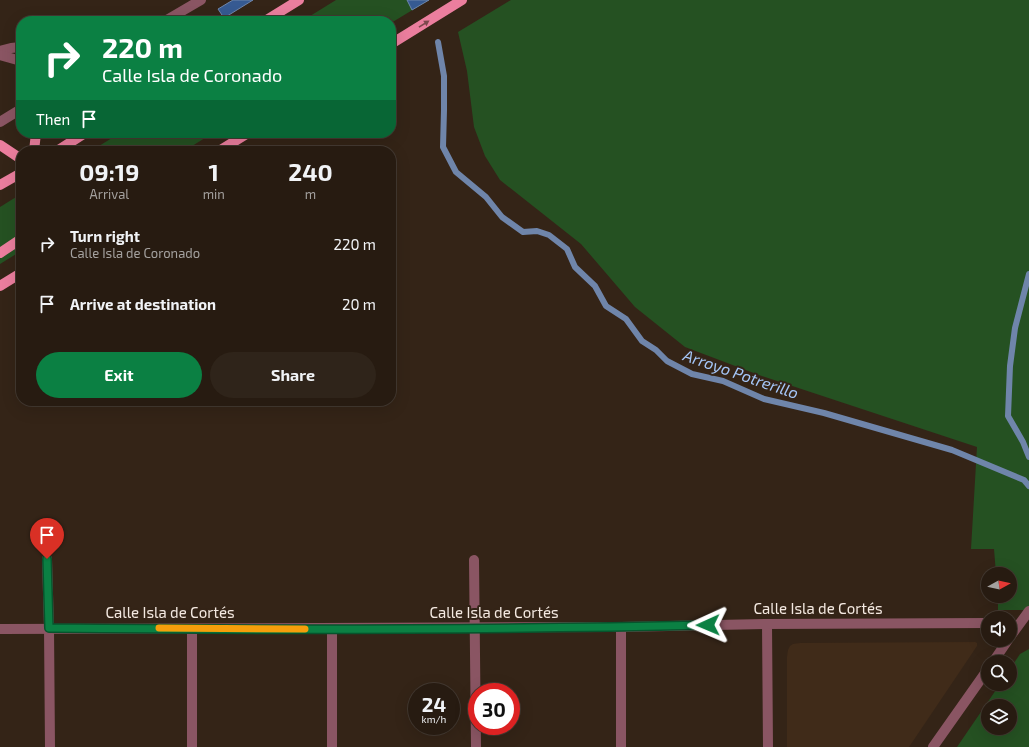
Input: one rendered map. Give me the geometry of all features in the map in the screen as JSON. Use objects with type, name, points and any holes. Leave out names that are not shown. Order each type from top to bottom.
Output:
[{"type":"main road","points":[[273,16],[299,0]]},
{"type":"main road","points":[[396,41],[462,0]]},
{"type":"main road","points":[[65,146],[77,138]]},
{"type":"main road","points":[[227,146],[240,138]]},
{"type":"main road","points":[[0,145],[16,156]]},
{"type":"main road","points":[[0,185],[16,176]]},
{"type":"main road","points":[[0,253],[16,242]]},
{"type":"main road","points":[[0,286],[16,276]]},
{"type":"street","points":[[174,16],[201,0]]},
{"type":"street","points":[[0,51],[16,48]]},
{"type":"street","points":[[0,55],[16,60]]},
{"type":"street","points":[[0,122],[16,112]]},
{"type":"street","points":[[47,559],[50,747]]},
{"type":"street","points":[[474,560],[476,747]]},
{"type":"street","points":[[1020,623],[1029,611]]},
{"type":"street","name":"Calle Isla de Cortés","points":[[0,629],[332,629],[981,623]]},
{"type":"street","points":[[767,624],[768,747]]},
{"type":"street","points":[[621,627],[621,747]]},
{"type":"street","points":[[192,629],[192,747]]},
{"type":"street","points":[[332,629],[332,747]]},
{"type":"street","points":[[933,747],[981,679]]},
{"type":"shaded area","points":[[977,643],[977,646],[909,747],[787,747],[787,657],[788,650],[793,644]]},
{"type":"green space","points":[[336,0],[429,0],[396,20],[396,16],[310,16]]},
{"type":"green space","points":[[511,0],[1029,0],[1029,610],[998,610],[998,603],[1017,603],[1017,567],[995,567],[994,549],[971,549],[977,447],[759,375],[685,347],[635,307],[581,244],[500,180],[485,156],[474,127],[467,71],[458,32]]},
{"type":"green space","points":[[112,138],[205,138],[192,146],[99,146]]},
{"type":"green space","points":[[16,197],[16,254],[0,264],[0,207]]},
{"type":"green space","points":[[1029,649],[1029,747],[957,747],[981,712],[981,735],[1017,735],[1017,699],[990,699],[995,691],[1017,691],[1017,658],[1020,654]]},
{"type":"water","points":[[233,0],[253,0],[227,16],[223,16],[218,9]]},
{"type":"water","points":[[407,0],[429,0],[412,10]]},
{"type":"waterway","name":"Arroyo Potrerillo","points":[[438,42],[444,76],[443,147],[456,172],[486,197],[502,217],[523,232],[537,231],[549,235],[567,249],[575,267],[595,286],[606,306],[626,319],[642,341],[656,350],[667,361],[692,374],[723,381],[764,399],[824,413],[952,450],[1024,480],[1029,486]]},
{"type":"waterway","points":[[1029,274],[1015,328],[1010,366],[1008,416],[1023,442],[1029,457]]},
{"type":"slow traffic","points":[[159,628],[305,629]]},
{"type":"route","points":[[47,559],[49,628],[332,629],[708,625]]}]
